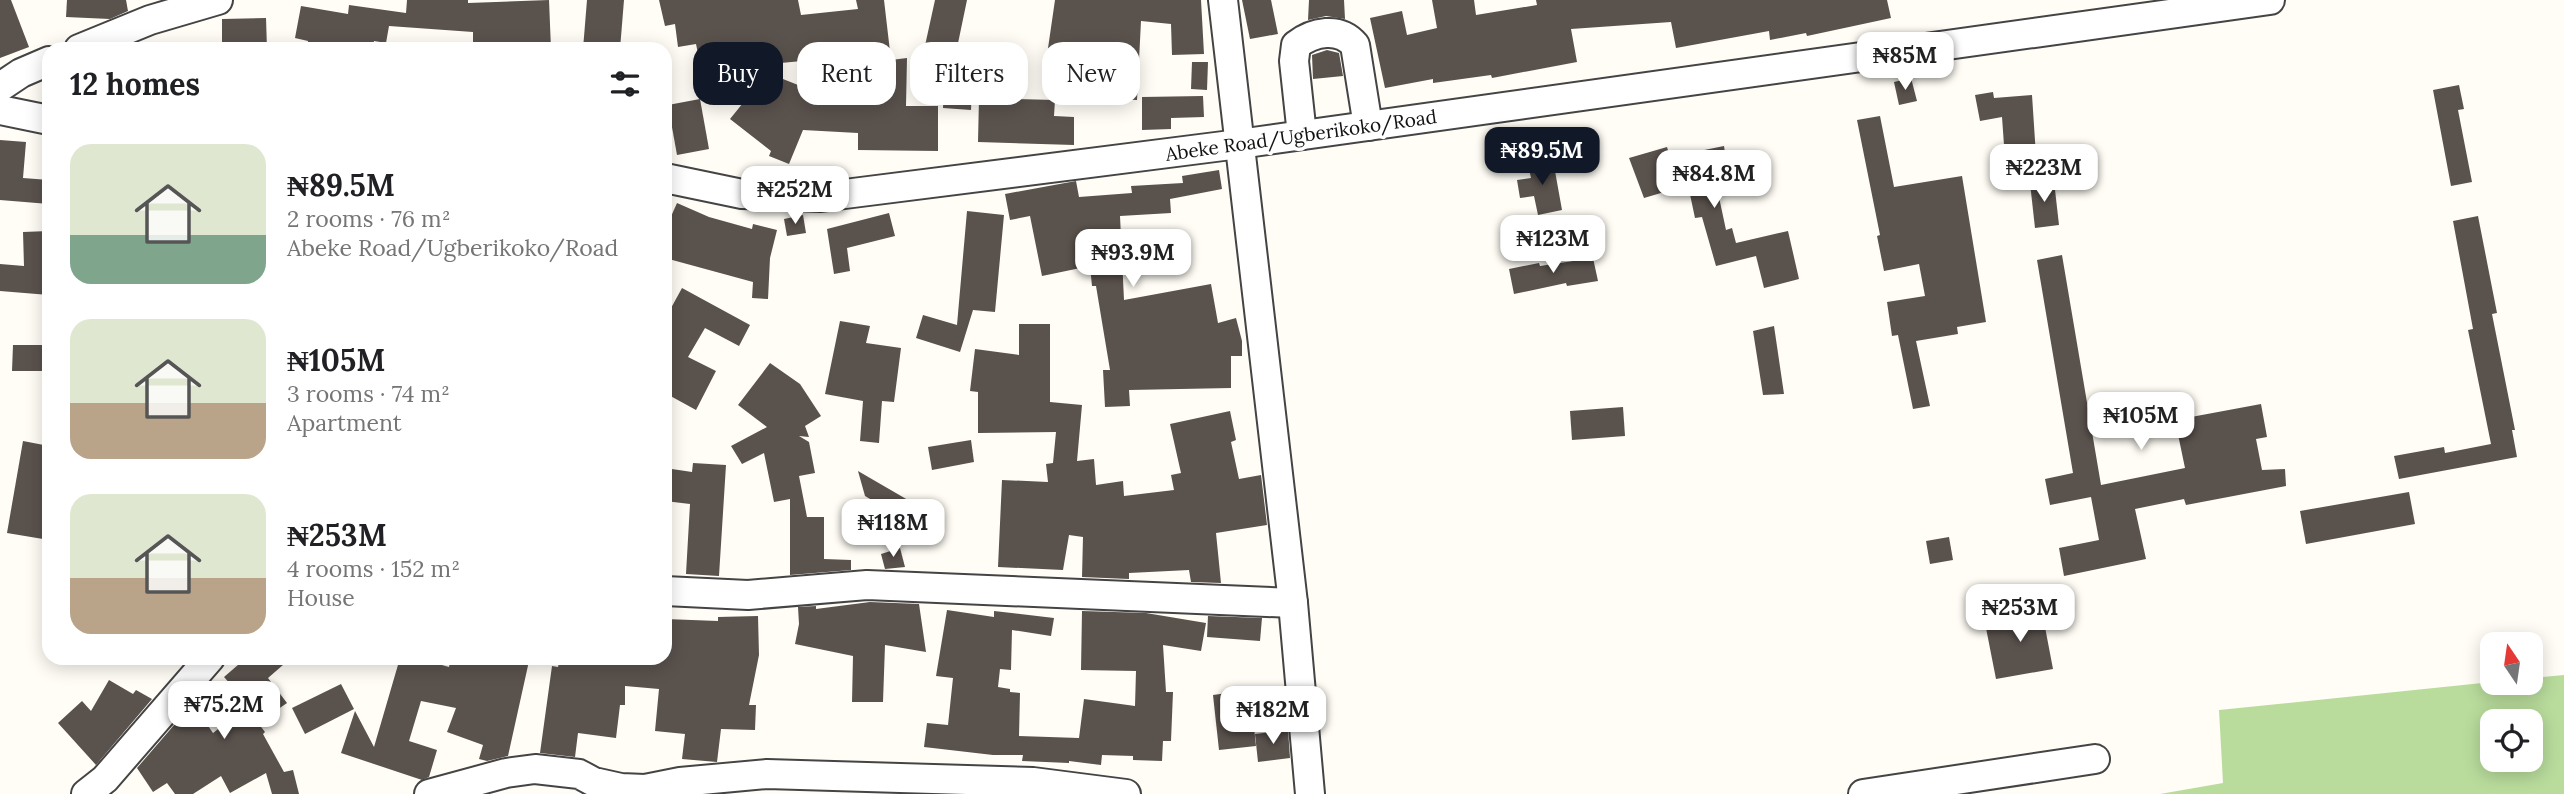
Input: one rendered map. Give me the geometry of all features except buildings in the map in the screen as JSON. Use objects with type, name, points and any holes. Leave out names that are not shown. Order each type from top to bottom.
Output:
[{"type":"street","points":[[96,42],[150,20],[218,0]]},
{"type":"street","points":[[1223,0],[1293,603],[1310,794]]},
{"type":"street","name":"Abeke Road/Ugberikoko/Road","points":[[672,179],[742,194],[821,197],[1239,144],[2270,0]]},
{"type":"street","points":[[1302,135],[1294,61],[1296,46],[1309,36],[1322,33],[1336,33],[1349,38],[1355,45],[1368,126]]},
{"type":"street","points":[[0,87],[21,73],[42,64]]},
{"type":"street","points":[[0,110],[42,119]]},
{"type":"street","points":[[672,591],[748,595],[867,585],[1293,603]]},
{"type":"street","points":[[86,794],[105,779],[204,665]]},
{"type":"street","points":[[1863,794],[2095,759]]},
{"type":"street","points":[[429,794],[506,773],[535,769],[579,774],[594,782],[621,788],[645,789],[680,782],[767,774],[1033,782],[1126,794]]},
{"type":"green space","points":[[2564,675],[2564,794],[2160,794],[2223,783],[2219,710],[2480,683],[2480,695],[2543,695],[2543,677]]}]
